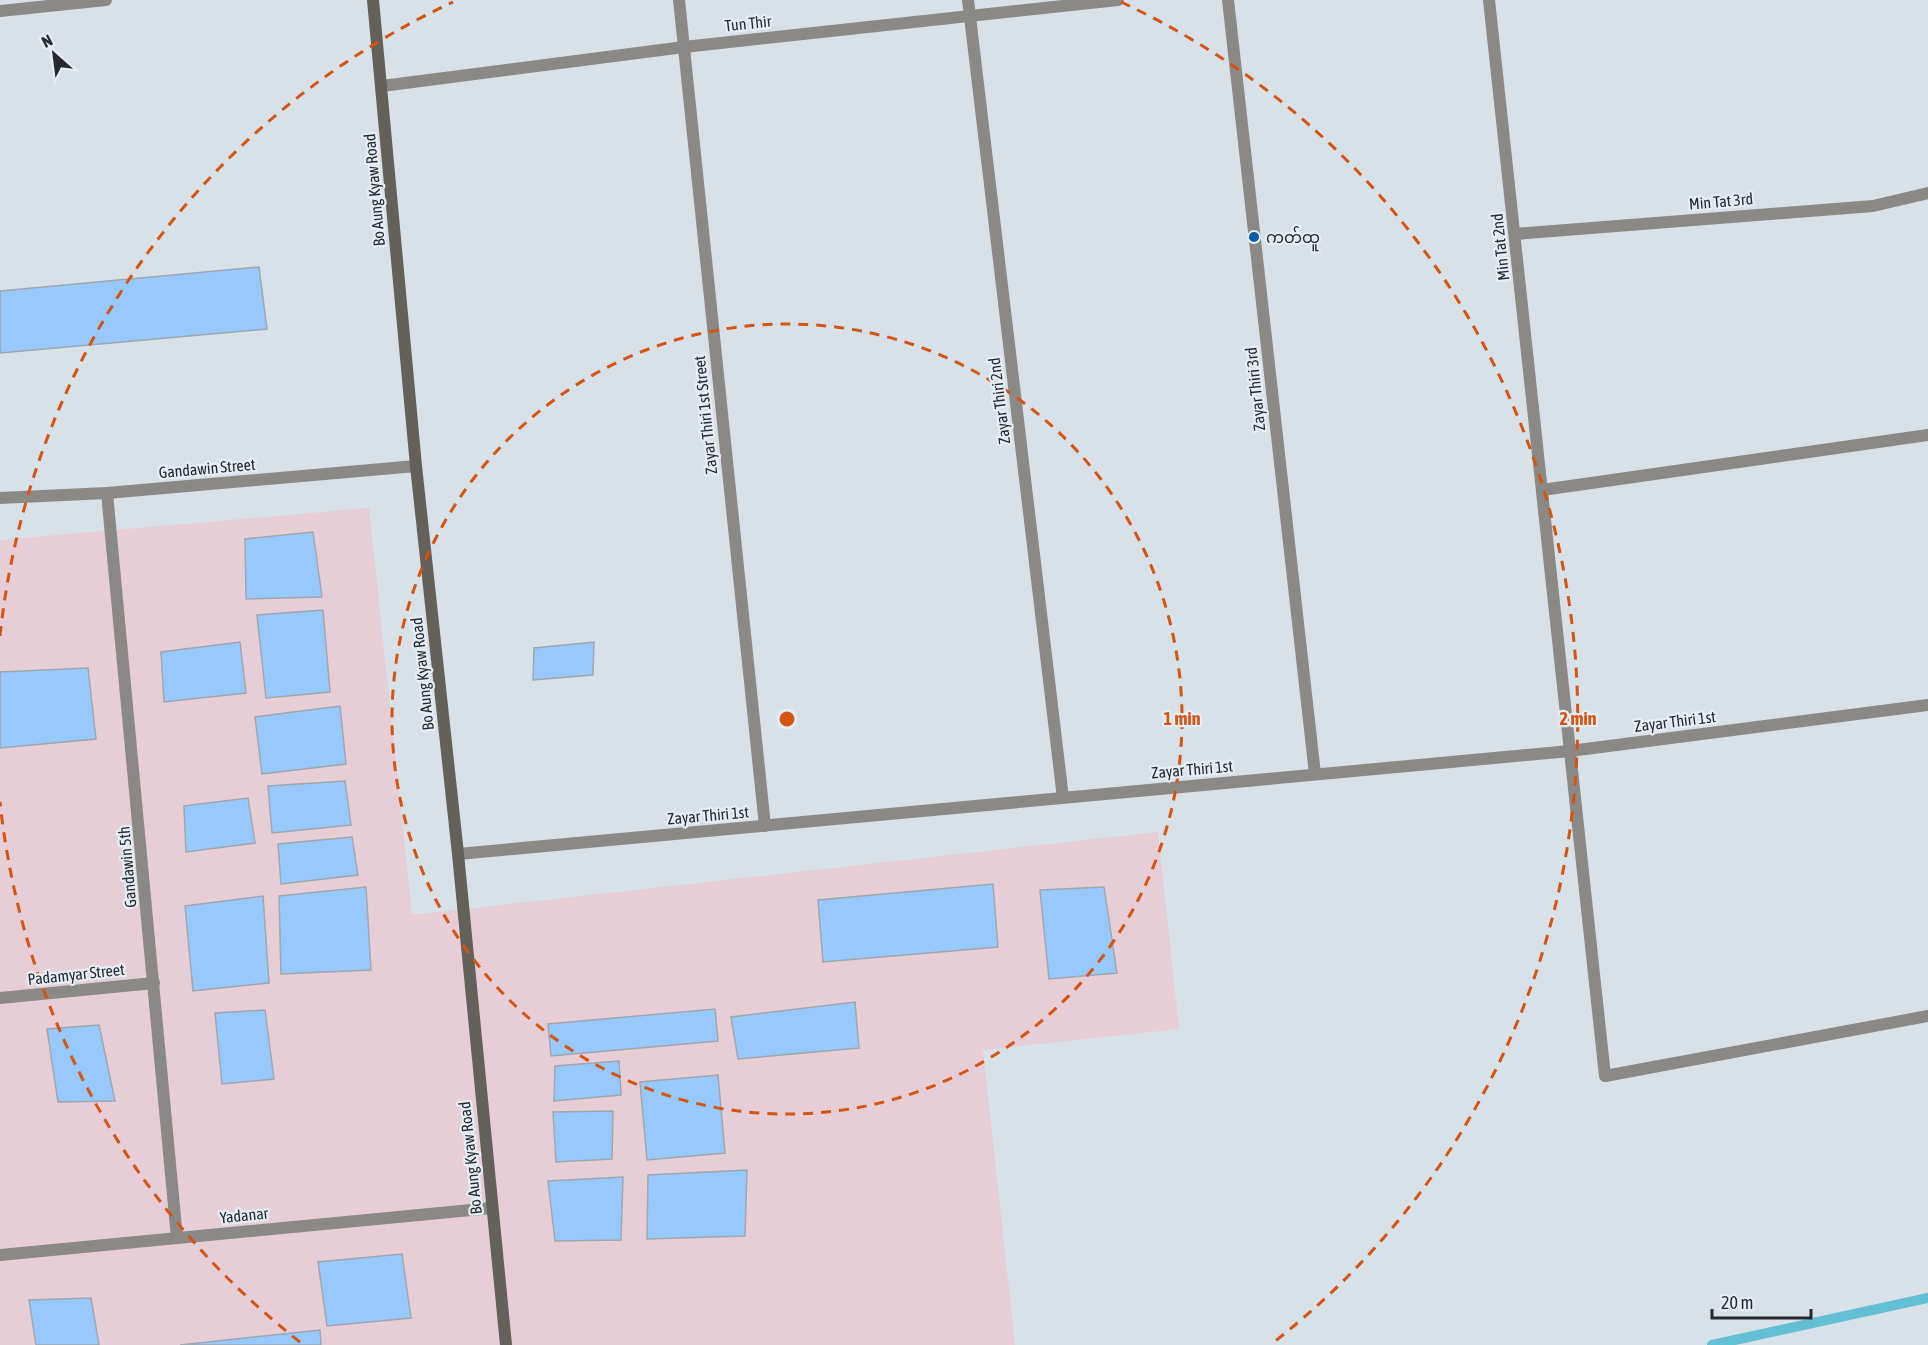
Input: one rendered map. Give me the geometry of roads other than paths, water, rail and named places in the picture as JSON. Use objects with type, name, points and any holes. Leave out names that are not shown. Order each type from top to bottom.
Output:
[{"type":"street","points":[[0,11],[106,0]]},
{"type":"street","name":"Bo Aung Kyaw Road","points":[[373,0],[416,466],[458,854],[506,1345]]},
{"type":"street","name":"Zayar Thiri 1st Street","points":[[679,0],[765,826]]},
{"type":"street","name":"Zayar Thiri 2nd","points":[[968,0],[1063,798]]},
{"type":"street","name":"Tun Thir","points":[[382,86],[684,47],[1118,0]]},
{"type":"street","name":"Zayar Thiri 3rd","points":[[1228,0],[1315,774]]},
{"type":"street","name":"Min Tat 2nd","points":[[1490,0],[1605,1076],[1928,1016]]},
{"type":"street","name":"Min Tat 3rd","points":[[1515,234],[1873,206],[1928,193]]},
{"type":"street","points":[[1542,490],[1928,435]]},
{"type":"street","name":"Gandawin Street","points":[[0,498],[107,493],[416,466]]},
{"type":"street","name":"Gandawin 5th","points":[[107,493],[177,1238]]},
{"type":"street","name":"Zayar Thiri 1st","points":[[458,854],[1570,751],[1928,705]]},
{"type":"street","name":"Padamyar Street","points":[[0,998],[154,982]]},
{"type":"street","name":"Yadanar","points":[[0,1255],[492,1208]]},
{"type":"waterway","points":[[1712,1345],[1928,1298]]},
{"type":"place","name":"ကတ်ထူ","points":[[1254,237]]}]
